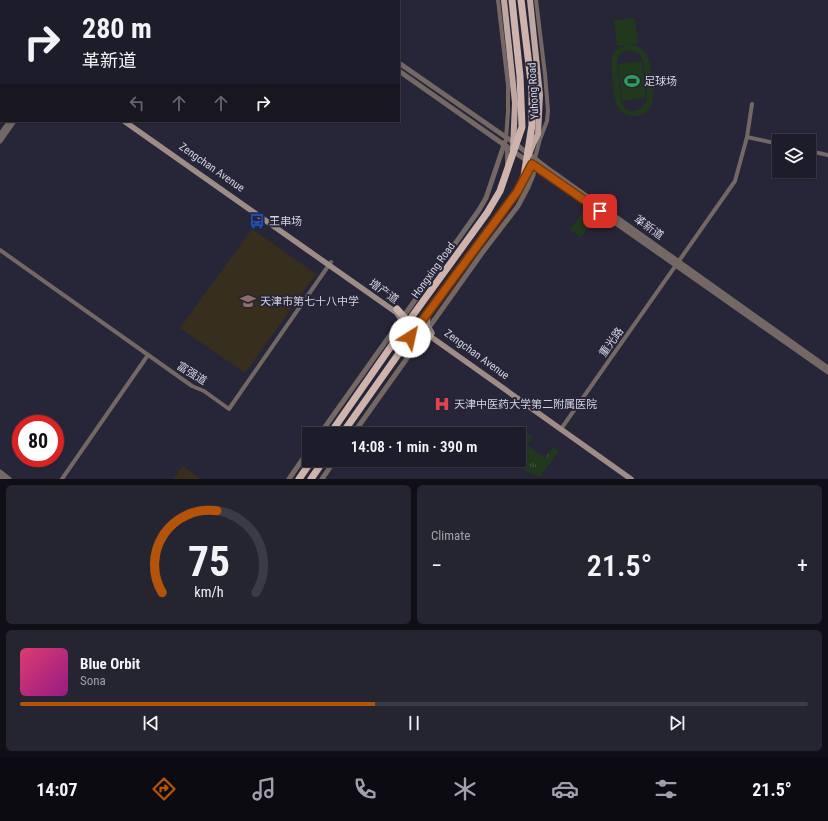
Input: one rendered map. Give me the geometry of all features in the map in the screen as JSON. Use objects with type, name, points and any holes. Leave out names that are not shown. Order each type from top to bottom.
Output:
[{"type":"highway","name":"Yuhong Road","points":[[512,0],[522,127],[514,146]]},
{"type":"highway","name":"Yuhong Road","points":[[521,0],[532,99],[531,159]]},
{"type":"highway","name":"Hongxing Road","points":[[417,326],[420,306],[491,207],[500,191],[514,146]]},
{"type":"highway","name":"Hongxing Road","points":[[335,427],[402,331],[417,326],[517,192],[531,159]]},
{"type":"highway","points":[[396,310],[417,326],[418,333],[410,337]]},
{"type":"highway","points":[[347,427],[417,326]]},
{"type":"highway","points":[[299,479],[307,467]]},
{"type":"highway","points":[[311,479],[319,467]]},
{"type":"main road","points":[[504,0],[517,76]]},
{"type":"main road","points":[[530,0],[540,94],[538,134],[533,144],[531,159]]},
{"type":"main road","points":[[125,122],[330,264]]},
{"type":"main road","name":"Zengchan Avenue","points":[[130,122],[396,310]]},
{"type":"main road","points":[[417,326],[636,479]]},
{"type":"main road","points":[[562,428],[631,479]]},
{"type":"street","points":[[498,0],[508,84],[508,112],[505,145],[507,170]]},
{"type":"street","name":"Yuhong Road","points":[[531,159],[547,121],[548,111],[536,0]]},
{"type":"street","points":[[326,427],[482,253],[518,206],[533,175],[531,159],[514,146],[506,137],[400,65]]},
{"type":"street","points":[[400,72],[505,145],[514,146]]},
{"type":"street","name":"重光路","points":[[562,428],[735,181],[747,137],[752,104]]},
{"type":"street","points":[[0,135],[9,122]]},
{"type":"street","points":[[0,141],[13,122]]},
{"type":"street","points":[[747,137],[772,142]]},
{"type":"street","points":[[357,427],[417,326],[482,204],[505,145]]},
{"type":"street","points":[[816,152],[828,155]]},
{"type":"street","name":"革新道","points":[[531,159],[828,368]]},
{"type":"street","name":"革新道","points":[[531,159],[828,372]]},
{"type":"street","name":"富强道","points":[[0,250],[192,386],[204,391],[228,409],[330,264]]},
{"type":"street","points":[[62,479],[148,355]]},
{"type":"street","points":[[289,479],[302,460]]},
{"type":"street","points":[[322,479],[330,467]]},
{"type":"street","points":[[0,472],[9,479]]},
{"type":"shaded area","name":"天津市第七十八中学","points":[[252,229],[316,274],[245,373],[180,328]]},
{"type":"shaded area","points":[[183,466],[201,479],[173,479]]},
{"type":"green space","points":[[635,18],[638,43],[617,46],[614,20]]},
{"type":"green space","points":[[626,45],[633,45],[641,48],[647,55],[652,76],[653,100],[649,109],[639,116],[632,116],[622,113],[617,106],[612,67],[612,57],[615,50]],"holes":[[[630,50],[639,54],[644,66],[647,96],[645,104],[635,111],[626,109],[621,102],[617,61],[619,55],[624,51]]]},
{"type":"green space","name":"足球场","points":[[642,61],[646,98],[622,101],[618,64]]},
{"type":"green space","points":[[583,212],[593,220],[581,237],[570,230]]},
{"type":"green space","points":[[526,432],[533,437],[527,445],[545,458],[553,447],[559,451],[540,477],[513,467],[526,467]]},
{"type":"place","name":"足球场","points":[[632,81]]},
{"type":"place","name":"王串场","points":[[257,221]]},
{"type":"place","name":"天津市第七十八中学","points":[[248,301]]},
{"type":"place","name":"天津中医药大学第二附属医院","points":[[442,404]]},
{"type":"route","points":[[410,337],[517,192],[524,176],[532,164],[600,211]]}]
